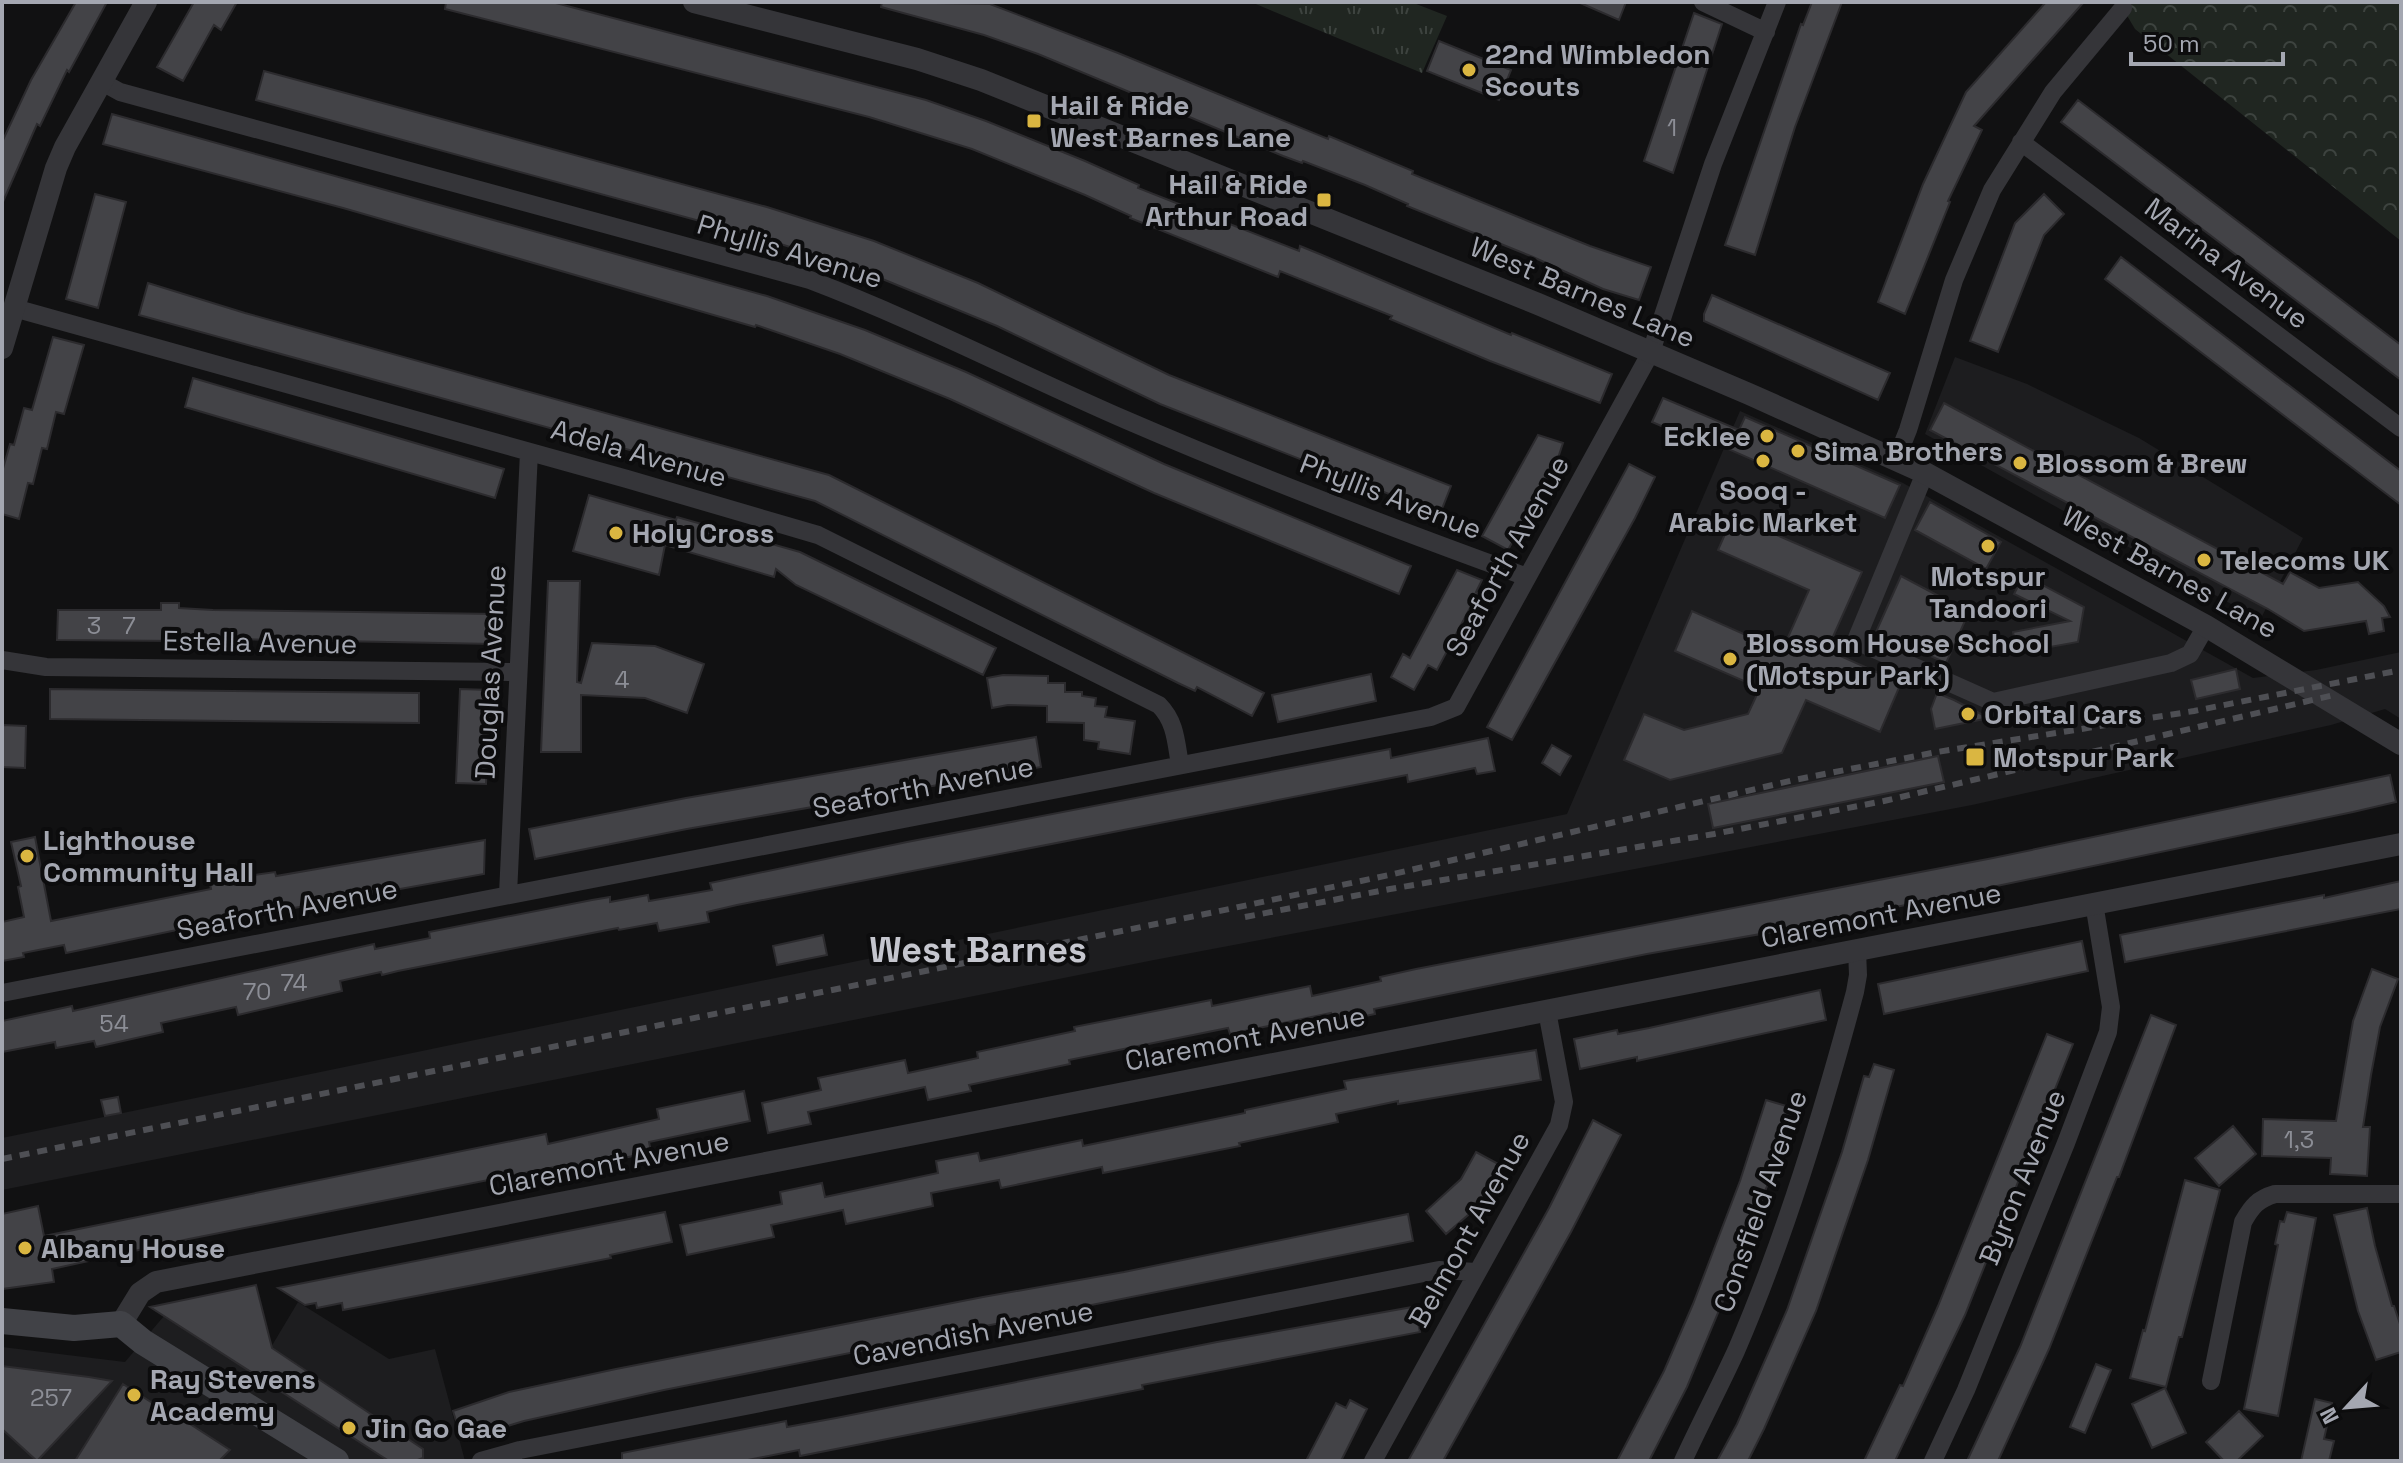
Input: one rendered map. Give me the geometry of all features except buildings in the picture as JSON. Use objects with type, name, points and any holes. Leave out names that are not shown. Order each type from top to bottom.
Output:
[{"type":"main road","points":[[2,1321],[74,1328],[121,1324],[143,1342],[336,1461]]},
{"type":"street","points":[[2,348],[56,168],[146,2]]},
{"type":"street","name":"West Barnes Lane","points":[[694,2],[917,59],[981,80],[1651,352],[1925,473],[2206,626],[2401,744]]},
{"type":"street","points":[[1703,2],[1766,32]]},
{"type":"street","name":"Seaforth Avenue","points":[[2,993],[867,827],[1445,713],[1456,707],[1651,352],[1713,164],[1777,2]]},
{"type":"street","points":[[1896,460],[1954,280],[1992,190],[2053,92],[2123,8]]},
{"type":"street","name":"Phyllis Avenue","points":[[102,82],[120,92],[810,280],[886,309],[1125,419],[1233,464],[1527,577]]},
{"type":"street","name":"Marina Avenue","points":[[2021,142],[2401,428]]},
{"type":"street","name":"Adela Avenue","points":[[14,308],[818,535],[1159,705],[1174,727],[1180,765]]},
{"type":"street","name":"Douglas Avenue","points":[[508,894],[529,452]]},
{"type":"street","points":[[1925,473],[1857,638],[1863,644],[1993,702],[2171,663],[2190,654],[2206,626]]},
{"type":"street","name":"Estella Avenue","points":[[2,660],[46,667],[518,672]]},
{"type":"street","name":"Claremont Avenue","points":[[121,1324],[140,1293],[156,1282],[2401,844]]},
{"type":"street","name":"Byron Avenue","points":[[1933,1461],[1972,1375],[2108,1032],[2111,1007],[2094,903]]},
{"type":"street","name":"Consfield Avenue","points":[[1683,1461],[1736,1351],[1821,1119],[1855,992],[1857,950]]},
{"type":"street","name":"Belmont Avenue","points":[[1373,1461],[1563,1113],[1564,1102],[1547,1011]]},
{"type":"street","points":[[2211,1381],[2243,1222],[2260,1198],[2275,1194],[2401,1194]]},
{"type":"street","name":"Cavendish Avenue","points":[[481,1461],[551,1444],[1439,1270],[1477,1272]]},
{"type":"shaded area","points":[[1955,357],[2027,384],[2139,438],[2303,538],[2260,620],[1925,434]]},
{"type":"shaded area","points":[[1740,411],[1903,483],[2253,678],[2316,670],[2401,652],[2401,719],[2385,709],[2331,725],[1972,805],[1154,960],[2,1190],[2,1138],[1567,814]]},
{"type":"shaded area","points":[[298,1302],[389,1359],[435,1349],[465,1461],[2,1461],[2,1347],[125,1362],[164,1316],[255,1374]]},
{"type":"green space","points":[[1251,2],[1411,2],[1447,16],[1422,73]]},
{"type":"green space","points":[[2119,2],[2401,2],[2401,241],[2135,29]]},
{"type":"railway","points":[[2,1159],[1215,912],[1389,875],[1794,780],[1937,752],[2194,711],[2401,670]]},
{"type":"railway","points":[[1245,917],[1884,801],[2338,694]]},
{"type":"place","name":"22nd Wimbledon Scouts","points":[[1469,70]]},
{"type":"place","name":"Hail & Ride West Barnes Lane","points":[[1034,121]]},
{"type":"place","name":"Hail & Ride Arthur Road","points":[[1324,200]]},
{"type":"place","name":"Ecklee","points":[[1767,436]]},
{"type":"place","name":"Sima Brothers","points":[[1798,451]]},
{"type":"place","name":"Sooq - Arabic Market","points":[[1763,461]]},
{"type":"place","name":"Blossom & Brew","points":[[2020,463]]},
{"type":"place","name":"Holy Cross","points":[[616,533]]},
{"type":"place","name":"Motspur Tandoori","points":[[1988,546]]},
{"type":"place","name":"Telecoms UK","points":[[2204,560]]},
{"type":"place","name":"Blossom House School (Motspur Park)","points":[[1730,659]]},
{"type":"place","name":"Orbital Cars","points":[[1968,714]]},
{"type":"place","name":"Motspur Park","points":[[1975,757]]},
{"type":"place","name":"Lighthouse Community Hall","points":[[27,856]]},
{"type":"place","name":"Albany House","points":[[25,1248]]},
{"type":"place","name":"Ray Stevens Academy","points":[[134,1395]]},
{"type":"place","name":"Jin Go Gae","points":[[349,1428]]},
{"type":"district","name":"West Barnes","points":[[978,950]]}]
